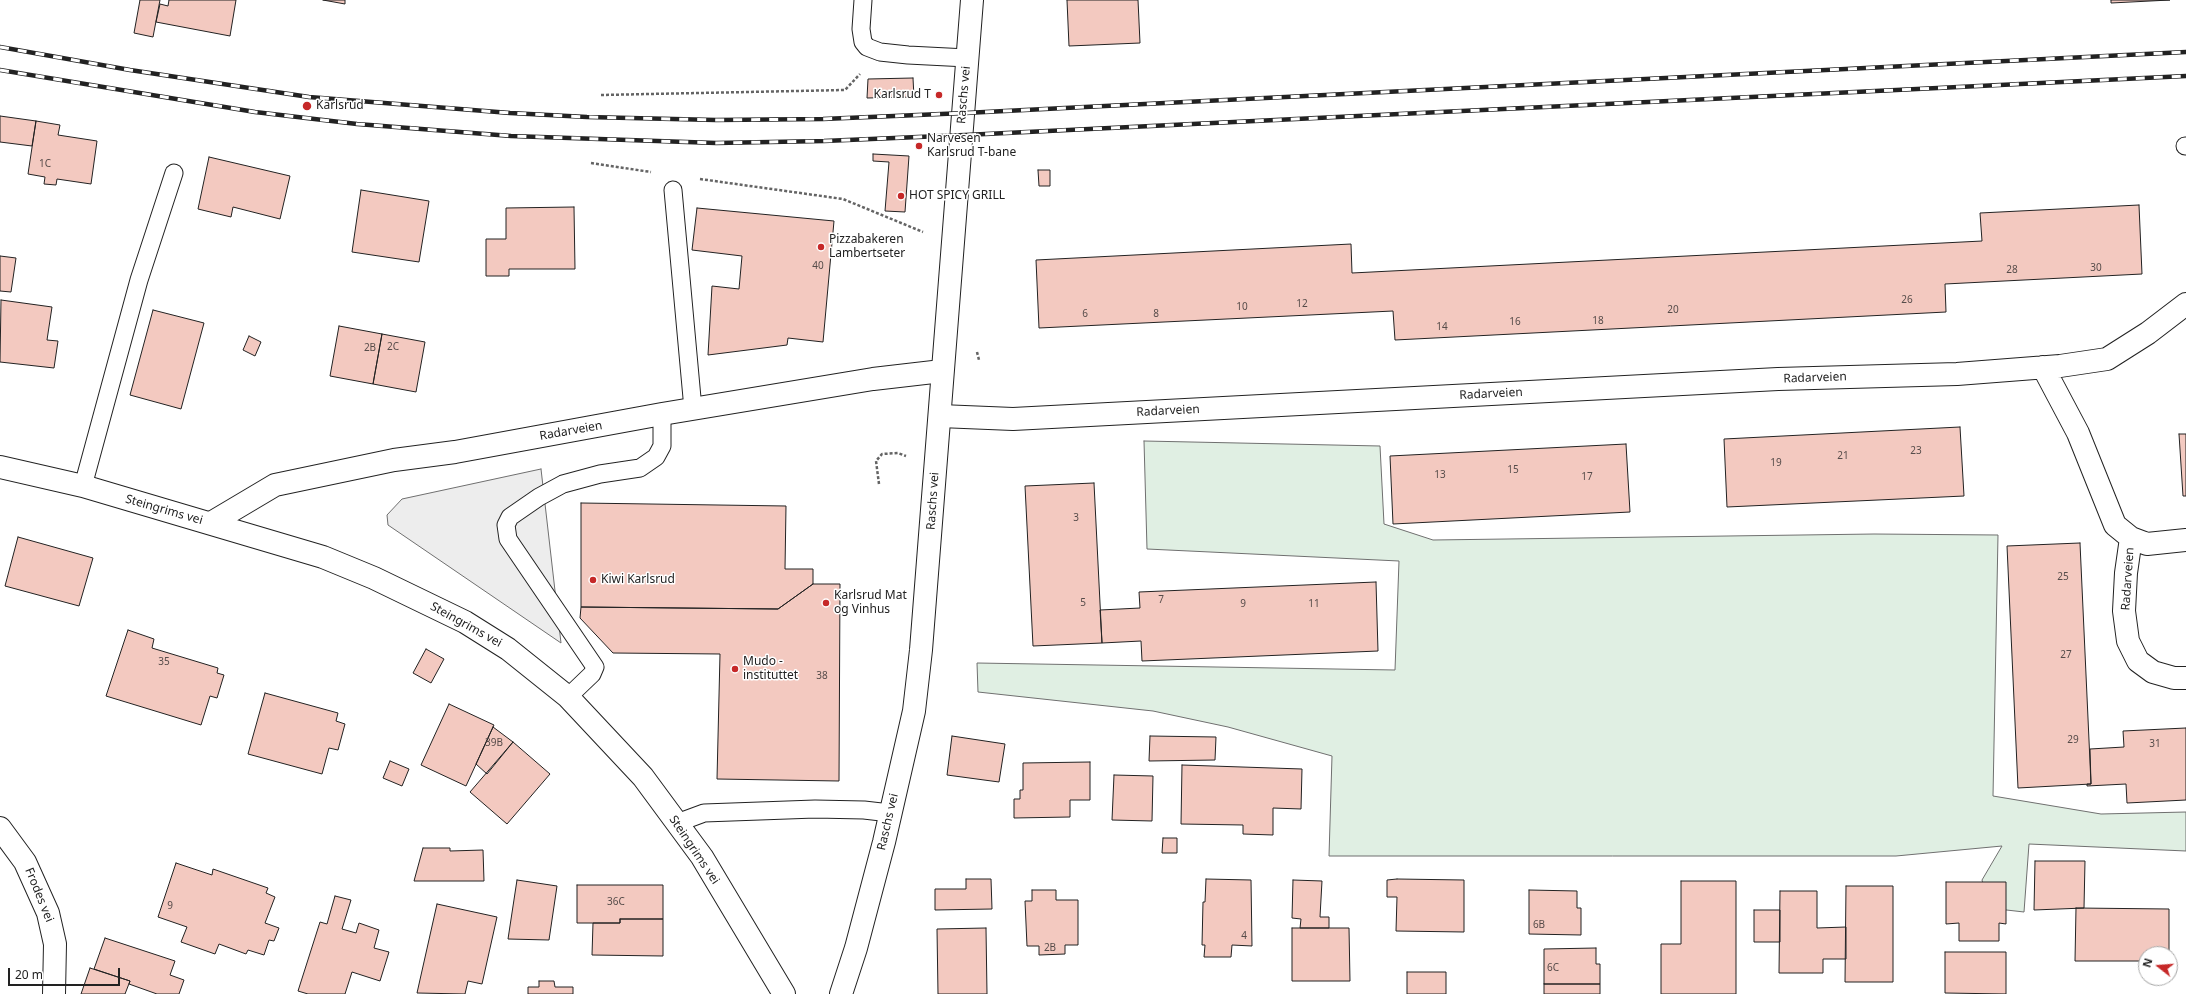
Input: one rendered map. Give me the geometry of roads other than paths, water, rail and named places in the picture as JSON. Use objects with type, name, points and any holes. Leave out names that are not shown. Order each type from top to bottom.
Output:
[{"type":"street","name":"Raschs vei","points":[[841,994],[856,948],[890,813],[914,704],[921,650],[972,0]]},
{"type":"street","name":"Radarveien","points":[[940,416],[1013,419],[1778,379],[1957,374],[2043,367],[2107,358],[2148,333],[2186,304]]},
{"type":"street","name":"Radarveien","points":[[2043,367],[2078,433],[2115,524],[2131,538],[2147,544],[2186,540]]},
{"type":"street","name":"Radarveien","points":[[211,523],[275,485],[394,460],[455,452],[662,414],[873,379],[942,371]]},
{"type":"street","name":"Steingrims vei","points":[[0,467],[83,486],[323,557],[381,581],[465,622],[508,649],[568,697],[643,777],[702,857],[784,994]]},
{"type":"street","name":"Radarveien","points":[[2131,538],[2126,573],[2124,611],[2128,641],[2138,661],[2153,672],[2174,678],[2186,678]]},
{"type":"street","name":"Frodes vei","points":[[0,828],[25,862],[48,913],[55,944],[54,994]]},
{"type":"lane","points":[[863,0],[863,42],[867,48],[880,52],[908,55],[967,58]]},
{"type":"lane","points":[[83,486],[139,280],[174,173]]},
{"type":"lane","points":[[673,190],[693,409]]},
{"type":"lane","points":[[568,697],[592,674],[595,667],[508,539],[506,525],[510,517],[539,497],[563,484],[600,474],[640,468],[656,457],[662,446],[662,414]]},
{"type":"lane","points":[[677,823],[704,813],[816,809],[864,810],[890,813]]},
{"type":"railway","points":[[0,47],[130,70],[309,97],[510,113],[587,117],[716,120],[823,119],[965,113],[2186,52]]},
{"type":"railway","points":[[0,70],[255,112],[357,124],[511,136],[716,143],[824,141],[965,135],[2186,76]]},
{"type":"place","name":"Karlsrud T","points":[[939,95]]},
{"type":"place","name":"Karlsrud","points":[[307,106]]},
{"type":"place","name":"Narvesen Karlsrud T-bane","points":[[919,146]]},
{"type":"place","name":"HOT SPICY GRILL","points":[[901,196]]},
{"type":"place","name":"Pizzabakeren Lambertseter","points":[[821,247]]},
{"type":"place","name":"Kiwi Karlsrud","points":[[593,580]]},
{"type":"place","name":"Karlsrud Mat og Vinhus","points":[[826,603]]},
{"type":"place","name":"Mudo - instituttet","points":[[735,669]]}]
